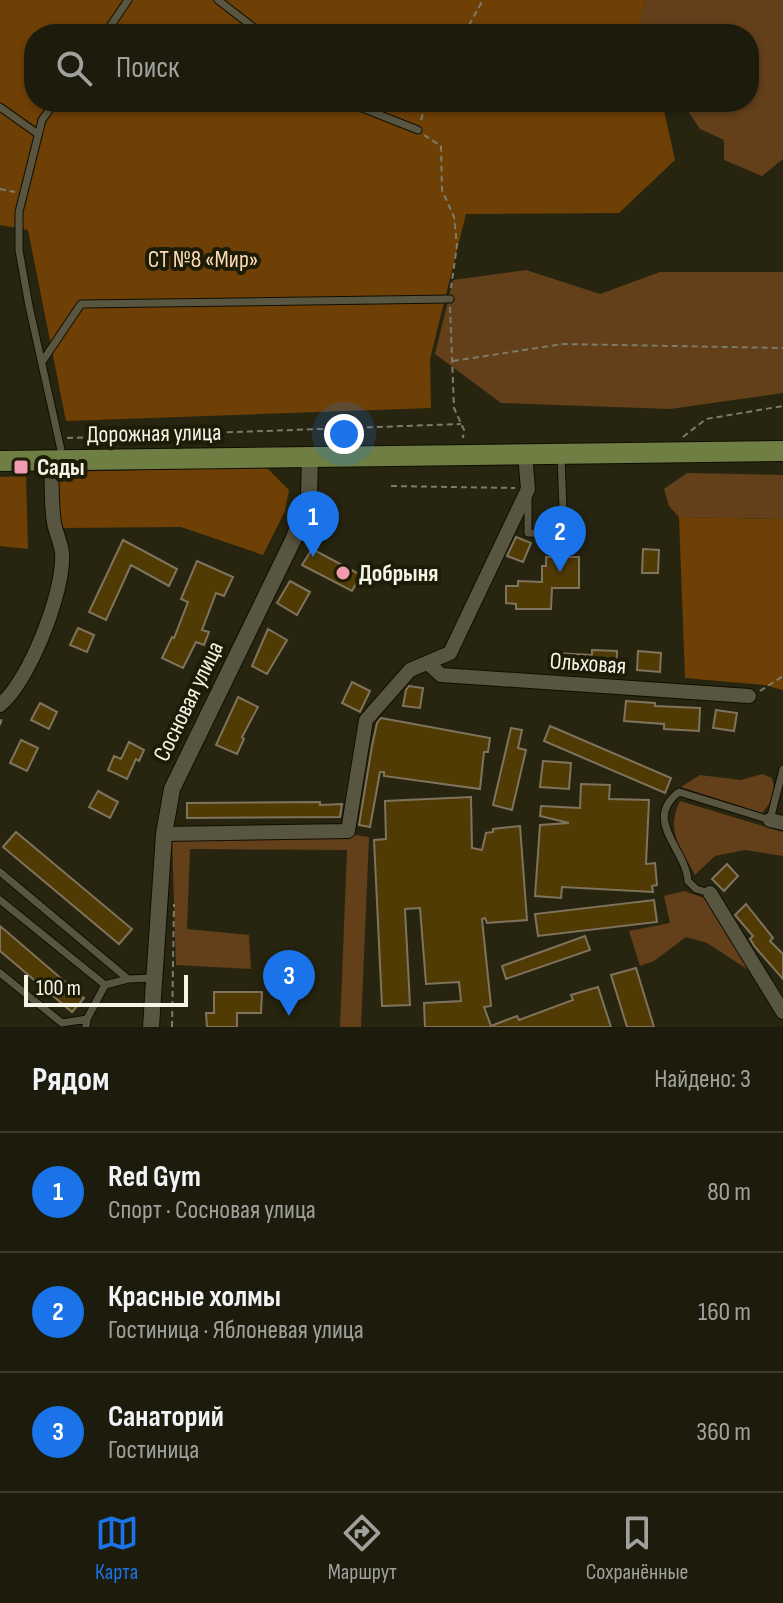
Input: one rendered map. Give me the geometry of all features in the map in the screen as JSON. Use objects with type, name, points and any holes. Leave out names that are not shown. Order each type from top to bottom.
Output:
[{"type":"main road","name":"Дорожная улица","points":[[0,461],[783,451]]},
{"type":"street","points":[[164,834],[348,831],[366,720],[410,670],[450,653],[528,489],[525,454]]},
{"type":"street","name":"Сосновая улица","points":[[151,1027],[164,834],[172,789],[296,535],[309,496],[310,457]]},
{"type":"street","points":[[0,705],[10,698],[41,643],[59,585],[62,553],[54,523],[57,461]]},
{"type":"street","name":"Ольховая","points":[[428,663],[441,675],[749,696]]},
{"type":"street","points":[[710,893],[783,1012]]},
{"type":"lane","points":[[112,24],[128,0]]},
{"type":"lane","points":[[218,0],[249,24]]},
{"type":"lane","points":[[0,107],[38,134]]},
{"type":"lane","points":[[48,112],[42,120],[19,212],[19,250],[58,438],[57,461]]},
{"type":"lane","points":[[372,112],[418,130]]},
{"type":"lane","points":[[42,362],[81,304],[450,299]]},
{"type":"lane","points":[[528,489],[528,533],[564,534],[561,455]]},
{"type":"lane","points":[[710,893],[696,889],[688,881],[687,870],[665,827],[664,809],[669,799],[679,792],[776,822],[783,769]]},
{"type":"lane","points":[[0,872],[128,979]]},
{"type":"lane","points":[[0,900],[105,985]]},
{"type":"lane","points":[[0,973],[63,1025],[86,1023],[105,985],[128,979],[153,978]]},
{"type":"path","points":[[470,24],[483,0]]},
{"type":"path","points":[[423,112],[418,130],[441,146],[442,190],[454,217],[457,245],[450,299],[452,361],[454,408],[464,430],[463,455]]},
{"type":"path","points":[[0,189],[24,194]]},
{"type":"path","points":[[452,361],[563,344],[783,348]]},
{"type":"path","points":[[665,454],[706,419],[783,406]]},
{"type":"path","points":[[58,438],[461,424]]},
{"type":"path","points":[[391,486],[528,489]]},
{"type":"path","points":[[749,696],[783,676]]},
{"type":"path","points":[[172,1027],[173,966]]},
{"type":"green space","name":"СТ №8 «Мир»","points":[[0,0],[646,0],[639,24],[24,24],[24,112],[664,112],[675,160],[619,213],[466,214],[430,359],[431,408],[66,421],[28,230],[0,225]]},
{"type":"green space","points":[[266,467],[289,490],[285,511],[263,555],[181,527],[58,528],[52,503],[63,472]]},
{"type":"green space","points":[[26,476],[28,549],[0,546],[0,477]]},
{"type":"green space","points":[[679,517],[783,519],[783,690],[764,685],[685,678]]},
{"type":"shaded area","points":[[646,0],[783,0],[783,159],[762,176],[724,160],[724,140],[700,129],[689,112],[759,112],[759,24],[639,24]]},
{"type":"shaded area","points":[[526,270],[600,294],[660,272],[783,272],[783,393],[670,409],[501,403],[435,354],[453,280]]},
{"type":"shaded area","points":[[687,473],[783,475],[783,519],[679,517],[669,506],[664,489]]},
{"type":"shaded area","points":[[762,774],[772,778],[774,788],[771,801],[762,813],[681,787],[700,775],[741,780]]},
{"type":"shaded area","points":[[680,801],[783,832],[783,856],[745,850],[715,856],[695,875],[674,830]]},
{"type":"shaded area","points":[[347,834],[369,837],[361,1027],[340,1027],[347,850],[190,849],[187,929],[249,935],[251,969],[176,965],[172,836]]},
{"type":"shaded area","points":[[684,891],[710,900],[756,975],[707,943],[686,937],[654,961],[640,966],[629,931],[670,923],[664,896]]},
{"type":"building","points":[[516,537],[531,543],[523,562],[507,556]]},
{"type":"building","points":[[123,540],[177,569],[169,586],[131,565],[106,620],[89,612]]},
{"type":"building","points":[[312,549],[361,575],[352,591],[302,565]]},
{"type":"building","points":[[643,549],[659,550],[658,573],[642,573]]},
{"type":"building","points":[[546,557],[579,557],[579,588],[552,588],[551,609],[516,609],[516,604],[506,603],[506,586],[518,586],[518,581],[542,582],[542,566],[546,566]]},
{"type":"building","points":[[197,561],[233,577],[224,596],[216,593],[202,630],[209,632],[204,645],[196,642],[183,668],[162,658],[174,638],[188,602],[181,599]]},
{"type":"building","points":[[290,581],[310,592],[297,615],[277,603]]},
{"type":"building","points":[[78,628],[94,635],[87,652],[70,645]]},
{"type":"building","points":[[268,629],[287,640],[267,674],[252,666]]},
{"type":"building","points":[[592,650],[617,651],[616,674],[555,670],[556,653],[592,655]]},
{"type":"building","points":[[638,651],[661,653],[660,672],[637,670]]},
{"type":"building","points":[[352,682],[370,691],[360,712],[342,703]]},
{"type":"building","points":[[409,686],[423,688],[420,708],[403,706]]},
{"type":"building","points":[[238,697],[258,707],[237,754],[216,745]]},
{"type":"building","points":[[626,701],[700,708],[699,731],[664,729],[664,724],[624,721]]},
{"type":"building","points":[[40,703],[57,712],[49,729],[31,720]]},
{"type":"building","points":[[716,710],[737,713],[734,731],[713,728]]},
{"type":"building","points":[[381,718],[490,738],[488,752],[484,752],[480,789],[384,776],[384,772],[380,772],[370,827],[359,825],[372,746]]},
{"type":"building","points":[[550,726],[671,778],[665,793],[544,741]]},
{"type":"building","points":[[511,728],[522,730],[518,748],[526,750],[512,810],[493,805]]},
{"type":"building","points":[[21,740],[38,748],[27,771],[10,763]]},
{"type":"building","points":[[129,742],[144,750],[127,779],[108,770],[114,756],[121,759]]},
{"type":"building","points":[[543,761],[571,763],[569,789],[540,787]]},
{"type":"building","points":[[581,784],[610,785],[609,799],[649,800],[646,864],[655,863],[657,885],[652,886],[653,892],[562,887],[561,898],[535,896],[540,825],[569,823],[540,816],[541,806],[580,808]]},
{"type":"building","points":[[98,791],[118,802],[110,818],[89,807]]},
{"type":"building","points":[[471,797],[472,848],[482,850],[486,833],[493,832],[493,829],[520,826],[527,920],[487,923],[485,918],[482,919],[491,1006],[484,1007],[491,1026],[517,1016],[519,1020],[573,1000],[571,995],[598,987],[611,1027],[425,1027],[424,1003],[461,1001],[459,982],[426,984],[420,908],[405,909],[410,1005],[382,1006],[374,840],[386,839],[385,801]]},
{"type":"building","points":[[320,802],[320,805],[342,804],[340,817],[187,818],[187,803]]},
{"type":"building","points":[[16,832],[132,929],[119,944],[3,847]]},
{"type":"building","points":[[727,864],[738,876],[724,891],[712,879]]},
{"type":"building","points":[[654,900],[657,922],[538,936],[535,914]]},
{"type":"building","points":[[746,904],[773,938],[770,941],[783,954],[783,979],[755,947],[750,939],[753,936],[735,915]]},
{"type":"building","points":[[0,926],[84,998],[72,1012],[0,951]]},
{"type":"building","points":[[585,936],[590,950],[506,979],[502,966]]},
{"type":"building","points":[[636,968],[654,1027],[627,1027],[611,975]]},
{"type":"building","points":[[214,992],[262,992],[261,1013],[237,1013],[237,1027],[207,1027],[206,1013],[214,1013]]},
{"type":"place","name":"Сады","points":[[21,467]]},
{"type":"place","name":"Red Gym","points":[[313,557]]},
{"type":"place","name":"Красные холмы","points":[[560,572]]},
{"type":"place","name":"Добрыня","points":[[343,573]]},
{"type":"place","name":"Санаторий","points":[[289,1016]]}]
